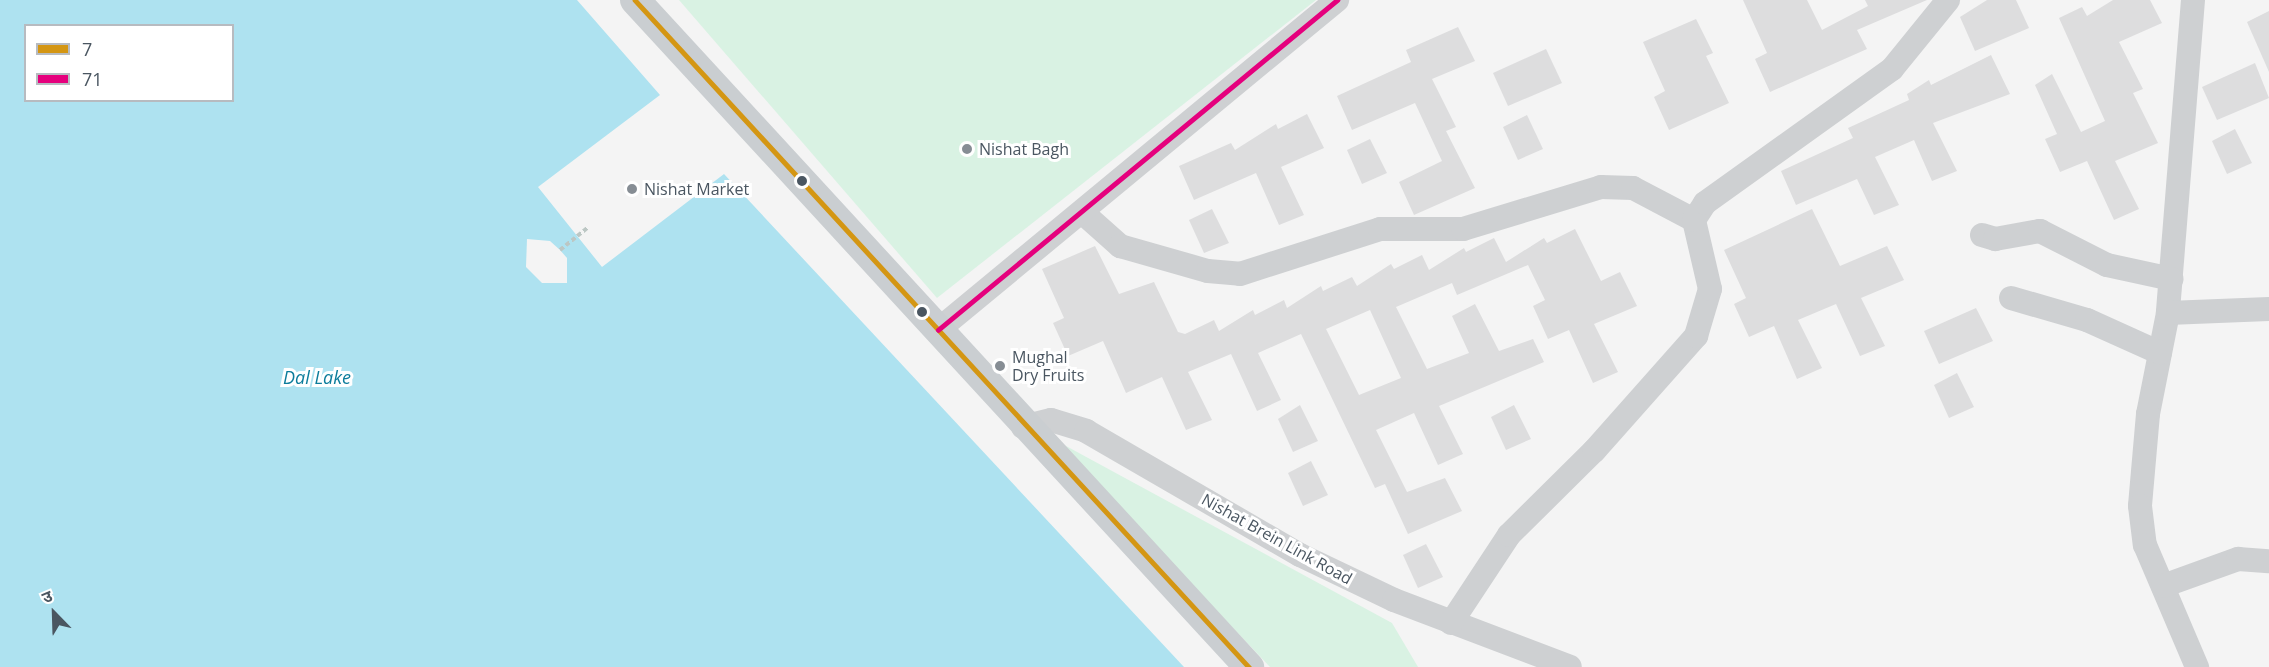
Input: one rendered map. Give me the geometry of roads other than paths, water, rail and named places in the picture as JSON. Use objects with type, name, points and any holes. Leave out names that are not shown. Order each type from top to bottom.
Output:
[{"type":"main road","points":[[634,0],[938,330],[1023,427],[1249,667]]},
{"type":"street","points":[[938,330],[1083,213],[1337,0]]},
{"type":"street","points":[[1451,623],[1509,535],[1594,452],[1696,336],[1710,289],[1694,220],[1705,203],[1771,152],[1892,69],[1948,0]]},
{"type":"street","points":[[2193,0],[2168,313],[2160,353],[2140,506],[2145,545],[2197,667]]},
{"type":"street","points":[[1083,213],[1120,246],[1208,271],[1240,274],[1380,229],[1463,229],[1602,187],[1633,188],[1694,220]]},
{"type":"street","points":[[1982,235],[1995,239],[2040,231],[2107,265],[2171,279]]},
{"type":"street","points":[[2011,298],[2087,320],[2160,353]]},
{"type":"street","points":[[2168,313],[2269,309]]},
{"type":"street","name":"Nishat Brein Link Road","points":[[1023,427],[1051,420],[1086,431],[1300,555],[1451,623],[1570,667]]},
{"type":"street","points":[[2163,585],[2238,559],[2269,561]]},
{"type":"water","name":"Dal Lake","points":[[0,0],[577,0],[660,95],[538,187],[602,267],[724,174],[1184,667],[0,667]]},
{"type":"place","name":"Nishat Bagh","points":[[967,149]]},
{"type":"place","name":"Nishat Market","points":[[632,189]]},
{"type":"place","name":"Mughal Dry Fruits","points":[[1000,366]]}]
